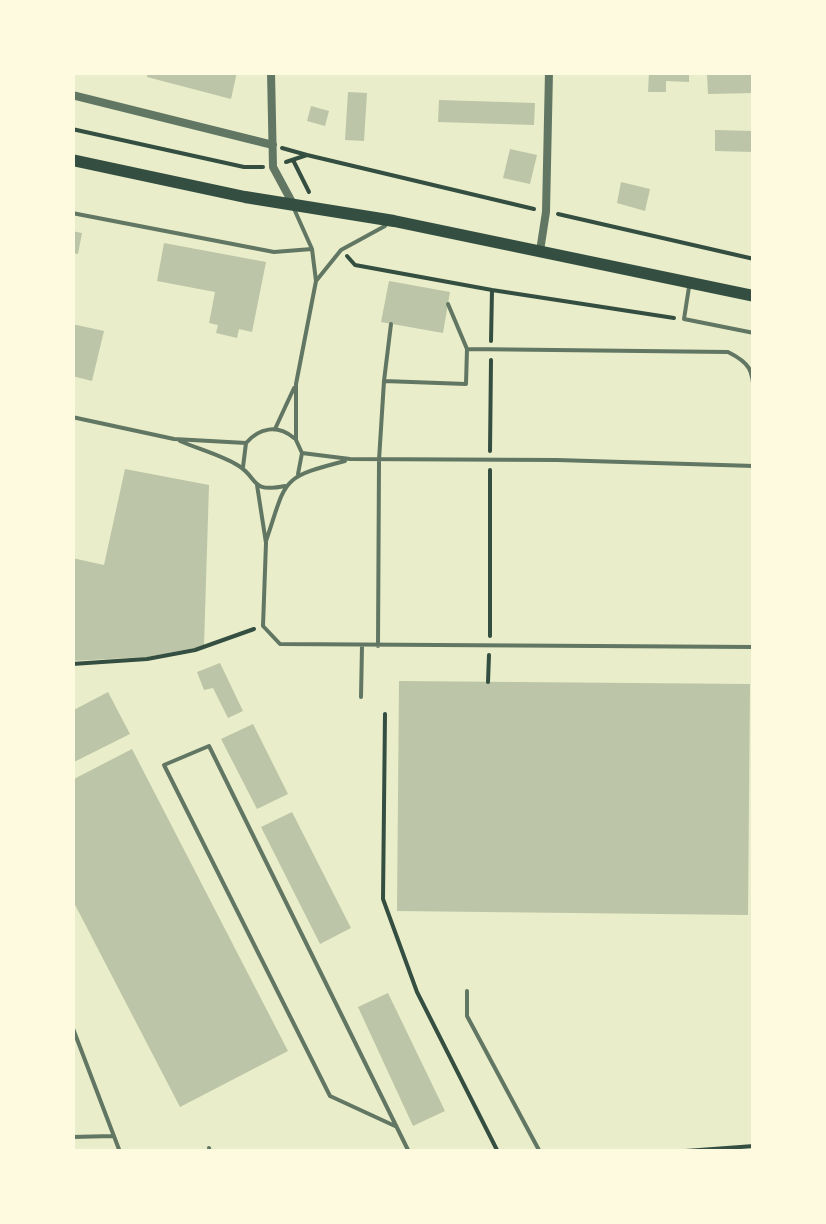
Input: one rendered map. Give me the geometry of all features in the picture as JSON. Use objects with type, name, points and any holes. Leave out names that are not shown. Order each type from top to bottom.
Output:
[{"type":"main road","points":[[72,160],[394,220],[754,296]]},
{"type":"street","points":[[271,72],[273,167],[292,204]]},
{"type":"street","points":[[540,251],[546,212],[549,72]]},
{"type":"street","points":[[72,95],[273,145]]},
{"type":"lane","points":[[292,204],[312,249],[316,281],[296,384],[296,440]]},
{"type":"lane","points":[[72,212],[274,252],[312,249]]},
{"type":"lane","points":[[316,281],[340,250],[394,220]]},
{"type":"lane","points":[[690,283],[684,319],[754,333]]},
{"type":"lane","points":[[384,381],[466,384],[468,349],[448,304]]},
{"type":"lane","points":[[378,646],[379,460],[391,324]]},
{"type":"lane","points":[[468,349],[728,352],[746,361],[753,372],[754,394]]},
{"type":"lane","points":[[275,429],[296,384]]},
{"type":"lane","points":[[72,417],[174,439],[246,443]]},
{"type":"lane","points":[[242,467],[246,443],[260,430],[275,429],[296,440],[302,453],[298,474]]},
{"type":"lane","points":[[174,439],[242,467],[257,486],[266,543],[264,626],[280,644],[754,647]]},
{"type":"lane","points":[[302,453],[350,460],[754,466]]},
{"type":"lane","points":[[266,543],[285,486],[298,474],[350,460]]},
{"type":"lane","points":[[257,486],[285,486]]},
{"type":"lane","points":[[361,697],[362,646]]},
{"type":"lane","points":[[395,1126],[330,1096],[164,765],[209,746],[409,1152]]},
{"type":"lane","points":[[467,992],[468,1016],[540,1152]]},
{"type":"lane","points":[[72,1026],[120,1152]]},
{"type":"lane","points":[[72,1137],[114,1136]]},
{"type":"path","points":[[72,129],[244,167],[273,167],[307,155]]},
{"type":"path","points":[[273,145],[754,259]]},
{"type":"path","points":[[340,250],[356,265],[684,319]]},
{"type":"path","points":[[488,682],[492,290]]},
{"type":"path","points":[[72,664],[147,659],[195,650],[264,626]]},
{"type":"path","points":[[385,714],[382,899],[417,992],[498,1152]]},
{"type":"path","points":[[672,1152],[754,1146]]},
{"type":"building","points":[[148,72],[237,72],[231,99],[147,77]]},
{"type":"building","points":[[649,72],[689,72],[689,82],[666,81],[666,92],[648,92]]},
{"type":"building","points":[[754,73],[754,93],[708,94],[707,75]]},
{"type":"building","points":[[348,92],[367,93],[364,141],[345,140]]},
{"type":"building","points":[[439,100],[535,103],[534,125],[438,122]]},
{"type":"building","points":[[311,106],[329,111],[325,126],[307,121]]},
{"type":"building","points":[[715,130],[754,131],[754,152],[715,151]]},
{"type":"building","points":[[510,149],[537,155],[530,184],[503,178]]},
{"type":"building","points":[[621,182],[650,189],[645,211],[617,203]]},
{"type":"building","points":[[72,231],[82,233],[78,254],[72,253]]},
{"type":"building","points":[[164,243],[266,262],[252,332],[239,329],[237,338],[216,333],[218,325],[209,323],[215,292],[157,281]]},
{"type":"building","points":[[389,281],[450,292],[443,333],[381,322]]},
{"type":"building","points":[[72,324],[104,331],[92,381],[72,376]]},
{"type":"building","points":[[125,469],[209,485],[204,646],[147,657],[72,661],[72,558],[104,565]]},
{"type":"building","points":[[220,663],[243,711],[228,718],[213,688],[204,690],[197,672]]},
{"type":"building","points":[[399,681],[750,684],[748,915],[397,911]]},
{"type":"building","points":[[108,692],[130,734],[72,763],[72,711]]},
{"type":"building","points":[[253,724],[288,794],[257,809],[221,739]]},
{"type":"building","points":[[132,749],[288,1051],[180,1107],[72,899],[72,780]]},
{"type":"building","points":[[292,812],[351,928],[320,944],[261,827]]},
{"type":"building","points":[[388,993],[445,1111],[413,1126],[358,1007]]}]
